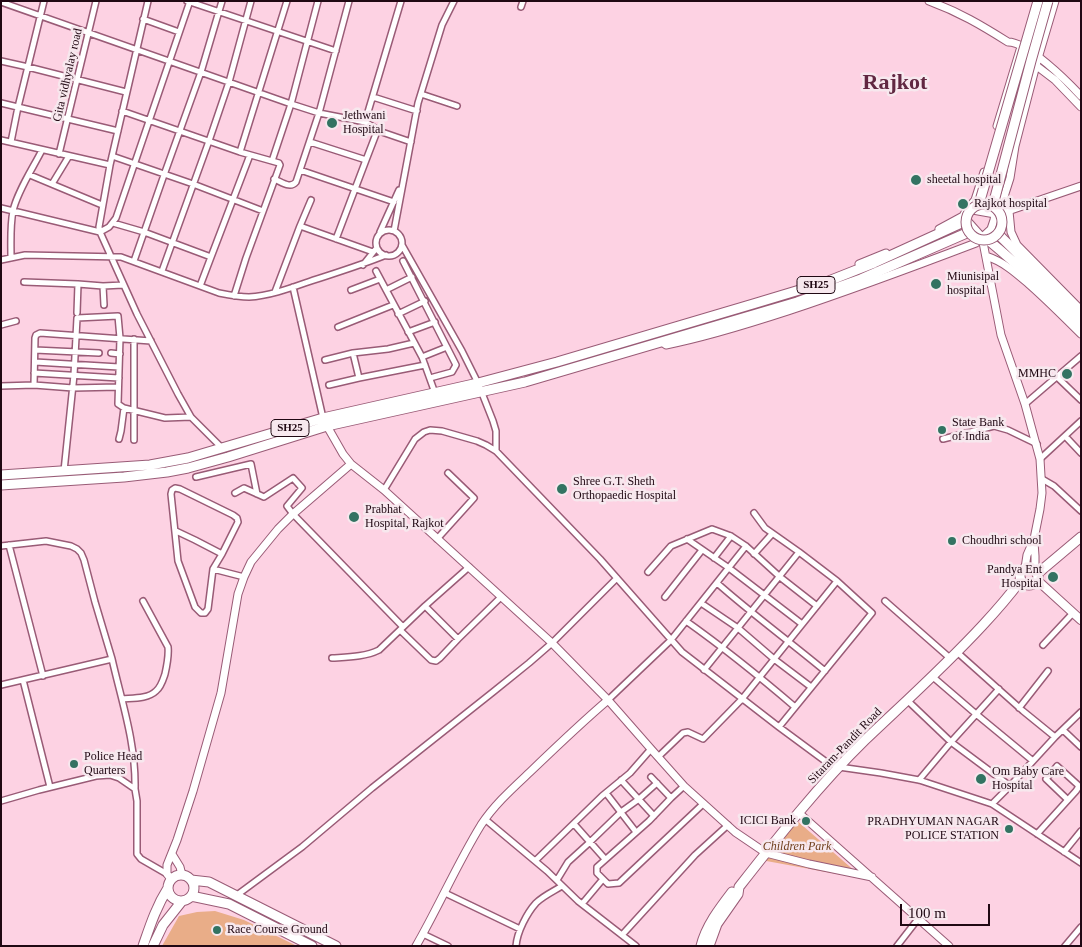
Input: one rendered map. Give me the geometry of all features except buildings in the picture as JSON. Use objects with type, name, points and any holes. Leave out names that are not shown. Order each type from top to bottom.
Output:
[{"type":"main road","points":[[978,204],[1038,1]]},
{"type":"main road","points":[[994,210],[1030,61],[1048,1]]},
{"type":"main road","points":[[984,203],[994,210],[998,209],[1001,214],[1001,230],[994,238],[977,239],[966,227],[965,215],[978,204],[984,203]]},
{"type":"main road","name":"SH25","points":[[1,485],[124,477],[188,468],[228,457],[325,422],[480,387],[826,282],[874,263],[965,215]]},
{"type":"main road","name":"SH25","points":[[1,475],[171,462],[434,393],[525,382],[755,315],[830,291],[969,232]]},
{"type":"main road","points":[[998,234],[1081,316]]},
{"type":"main road","points":[[985,239],[1002,251],[1081,327]]},
{"type":"main road","points":[[1033,573],[1081,537]]},
{"type":"main road","points":[[1033,573],[1033,584],[1024,582],[1021,572],[1033,573],[1081,620]]},
{"type":"main road","name":"Sitaram-Pandit Road","points":[[702,945],[707,929],[733,891],[740,887],[799,813],[839,767],[954,656],[1024,582]]},
{"type":"main road","points":[[182,901],[171,896],[168,888],[169,877],[182,875],[192,880],[208,882],[336,946]]},
{"type":"main road","points":[[153,946],[163,925],[182,901],[191,896],[194,888],[192,880]]},
{"type":"main road","points":[[143,946],[154,912],[168,888]]},
{"type":"main road","points":[[191,896],[229,904],[312,946]]},
{"type":"street","points":[[11,142],[44,1]]},
{"type":"street","name":"Gita vidhyalay road","points":[[59,154],[96,1]]},
{"type":"street","points":[[148,1],[110,165],[102,205],[100,232],[150,341],[191,417],[222,448],[228,457]]},
{"type":"street","points":[[134,261],[201,72],[222,1]]},
{"type":"street","points":[[162,271],[209,141],[251,1]]},
{"type":"street","points":[[240,152],[286,1]]},
{"type":"street","points":[[272,161],[291,104],[318,1]]},
{"type":"street","points":[[274,179],[290,186],[296,182],[319,112],[349,1]]},
{"type":"street","points":[[365,122],[401,1]]},
{"type":"street","points":[[394,231],[420,94],[442,25],[454,1]]},
{"type":"street","points":[[929,1],[966,16],[1008,42],[1013,42],[1036,65],[1055,80],[1081,107]]},
{"type":"street","points":[[965,215],[977,196],[1034,1]]},
{"type":"street","points":[[994,210],[1001,206],[1010,178],[1036,65],[1056,1]]},
{"type":"street","points":[[1,2],[291,104],[365,122],[376,130],[411,142]]},
{"type":"street","points":[[1,208],[100,232],[113,223],[135,165],[188,2],[336,51]]},
{"type":"street","points":[[143,19],[179,32]]},
{"type":"street","points":[[1020,49],[1039,58],[1081,96]]},
{"type":"street","points":[[1,61],[28,66],[126,92]]},
{"type":"street","points":[[420,94],[457,106]]},
{"type":"street","points":[[373,97],[417,111]]},
{"type":"street","points":[[1,103],[118,131]]},
{"type":"street","points":[[122,111],[240,152],[279,163],[280,165],[234,296]]},
{"type":"street","points":[[336,239],[376,130]]},
{"type":"street","points":[[1,140],[110,165]]},
{"type":"street","points":[[310,142],[366,160]]},
{"type":"street","points":[[11,258],[14,210],[20,193],[42,150]]},
{"type":"street","points":[[200,286],[250,155]]},
{"type":"street","points":[[52,184],[69,156]]},
{"type":"street","points":[[112,156],[232,198],[263,211]]},
{"type":"street","points":[[300,170],[394,202]]},
{"type":"street","points":[[30,175],[102,205]]},
{"type":"street","points":[[363,265],[375,250],[377,239],[403,183]]},
{"type":"street","points":[[965,215],[994,210],[1009,211],[1081,186]]},
{"type":"street","points":[[275,292],[311,200]]},
{"type":"street","points":[[994,210],[994,220],[985,239],[986,256],[1001,335],[1026,404],[1040,459],[1042,480],[1040,509],[1034,539],[1027,555],[1033,573]]},
{"type":"street","points":[[1009,211],[1011,232],[1017,245],[1081,310]]},
{"type":"street","points":[[965,215],[985,239]]},
{"type":"street","points":[[113,223],[144,232],[211,257]]},
{"type":"street","points":[[300,226],[391,256],[400,251],[402,245]]},
{"type":"street","points":[[379,235],[383,231],[388,230],[394,231],[401,236],[402,245],[462,351],[480,387],[496,431],[496,451]]},
{"type":"street","points":[[663,342],[666,345],[682,342],[757,321],[853,289],[985,239]]},
{"type":"street","points":[[1,260],[25,255],[121,257],[219,293],[249,297],[293,287],[363,265],[386,255]]},
{"type":"street","points":[[986,256],[1001,262],[1018,274],[1081,334]]},
{"type":"street","points":[[403,261],[456,364],[452,372],[430,378]]},
{"type":"street","points":[[376,271],[422,357],[434,393]]},
{"type":"street","points":[[386,290],[412,277]]},
{"type":"street","points":[[351,290],[380,279]]},
{"type":"street","points":[[24,282],[103,286],[123,285]]},
{"type":"street","points":[[77,313],[78,284]]},
{"type":"street","points":[[103,286],[104,305]]},
{"type":"street","points":[[293,287],[325,422],[343,454],[351,464],[384,490],[552,642],[608,700],[684,786],[744,839],[766,853],[872,877]]},
{"type":"street","points":[[398,314],[424,301]]},
{"type":"street","points":[[338,327],[393,305]]},
{"type":"street","points":[[64,471],[73,388],[77,318],[118,316],[120,354],[118,404],[121,407],[166,418],[191,417]]},
{"type":"street","points":[[1,326],[16,321]]},
{"type":"street","points":[[408,332],[435,322]]},
{"type":"street","points":[[34,385],[35,338],[40,333],[76,334],[150,341]]},
{"type":"street","points":[[134,339],[134,440]]},
{"type":"street","points":[[325,360],[352,353],[388,349],[414,342]]},
{"type":"street","points":[[422,357],[447,347]]},
{"type":"street","points":[[35,350],[99,353]]},
{"type":"street","points":[[111,353],[120,354]]},
{"type":"street","points":[[352,353],[359,378]]},
{"type":"street","points":[[1026,404],[1081,356]]},
{"type":"street","points":[[35,362],[119,367]]},
{"type":"street","points":[[328,385],[425,365]]},
{"type":"street","points":[[34,373],[119,378]]},
{"type":"street","points":[[1058,377],[1081,400]]},
{"type":"street","points":[[1,386],[118,387]]},
{"type":"street","points":[[119,439],[124,408]]},
{"type":"street","points":[[1040,459],[1081,421]]},
{"type":"street","points":[[943,438],[994,426],[1008,430],[1037,444]]},
{"type":"street","points":[[384,490],[415,439],[424,432],[430,430],[442,431],[486,445],[496,451],[617,578],[682,652],[825,761],[839,767],[919,780],[992,804],[1081,863]]},
{"type":"street","points":[[1065,436],[1081,453]]},
{"type":"street","points":[[196,477],[250,464],[257,494]]},
{"type":"street","points":[[169,877],[167,865],[193,791],[221,693],[238,594],[244,577],[255,556],[278,529],[351,464]]},
{"type":"street","points":[[437,539],[474,498],[448,473]]},
{"type":"street","points":[[235,493],[244,488],[264,497],[293,478],[302,488],[287,506],[293,514],[431,660],[436,661],[440,658],[501,597]]},
{"type":"street","points":[[1042,480],[1054,486],[1081,511]]},
{"type":"street","points":[[175,488],[233,514],[237,518],[238,522],[222,554],[214,569],[208,610],[205,613],[201,613],[195,607],[178,561],[172,490],[175,488]]},
{"type":"street","points":[[754,513],[772,534],[799,552],[837,582],[872,613],[778,727]]},
{"type":"street","points":[[648,572],[671,546],[712,529],[731,536],[746,546],[780,577],[817,606]]},
{"type":"street","points":[[176,531],[222,554]]},
{"type":"street","points":[[754,554],[772,534]]},
{"type":"street","points":[[714,558],[731,536]]},
{"type":"street","points":[[687,539],[729,568],[802,624]]},
{"type":"street","points":[[1,546],[46,541],[71,546],[81,553],[112,659],[133,747],[136,769],[137,854],[141,859],[169,877]]},
{"type":"street","points":[[9,545],[43,676]]},
{"type":"street","points":[[416,946],[462,858],[486,820],[509,792],[671,640],[746,546]]},
{"type":"street","points":[[665,597],[702,550]]},
{"type":"street","points":[[704,670],[799,552]]},
{"type":"street","points":[[332,658],[373,653],[379,650],[469,567]]},
{"type":"street","points":[[214,569],[244,577]]},
{"type":"street","points":[[237,895],[302,846],[387,775],[500,686],[552,642],[617,578]]},
{"type":"street","points":[[658,757],[683,733],[688,732],[704,739],[742,699],[837,582]]},
{"type":"street","points":[[717,583],[825,671]]},
{"type":"street","points":[[122,699],[150,695],[157,691],[162,683],[167,666],[168,647],[143,601]]},
{"type":"street","points":[[885,601],[998,689],[1055,737]]},
{"type":"street","points":[[701,604],[738,628],[774,659],[812,687]]},
{"type":"street","points":[[425,606],[458,639]]},
{"type":"street","points":[[1043,645],[1073,613]]},
{"type":"street","points":[[686,621],[722,647],[795,707]]},
{"type":"street","points":[[1,685],[112,659]]},
{"type":"street","points":[[1019,708],[1048,671]]},
{"type":"street","points":[[933,677],[1034,761]]},
{"type":"street","points":[[22,680],[50,787]]},
{"type":"street","points":[[919,780],[998,689]]},
{"type":"street","points":[[908,701],[951,742],[1010,786]]},
{"type":"street","points":[[992,804],[1081,712]]},
{"type":"street","points":[[1063,730],[1081,747]]},
{"type":"street","points":[[535,861],[606,793],[630,773],[651,749]]},
{"type":"street","points":[[1037,834],[1068,800],[1078,788],[1078,785],[1057,766],[1046,779],[1068,800]]},
{"type":"street","points":[[1,801],[96,776],[110,775],[120,778],[135,789]]},
{"type":"street","points":[[651,776],[671,798]]},
{"type":"street","points":[[621,780],[654,816]]},
{"type":"street","points":[[557,880],[568,862],[620,812],[657,783]]},
{"type":"street","points":[[684,786],[654,816],[597,867],[597,873],[608,884],[619,883],[703,804]]},
{"type":"street","points":[[606,793],[636,832]]},
{"type":"street","points":[[799,813],[949,946]]},
{"type":"street","points":[[486,820],[557,880],[582,904],[636,946]]},
{"type":"street","points":[[574,824],[605,859]]},
{"type":"street","points":[[622,934],[695,854],[728,825]]},
{"type":"street","points":[[1064,852],[1081,831]]},
{"type":"street","points":[[172,854],[180,867],[182,875]]},
{"type":"street","points":[[582,904],[603,879]]},
{"type":"street","points":[[516,946],[516,937],[536,903],[562,886]]},
{"type":"street","points":[[444,893],[520,929]]},
{"type":"street","points":[[897,946],[918,919]]},
{"type":"street","points":[[1065,946],[1081,927]]},
{"type":"street","points":[[423,934],[448,946]]},
{"type":"green space","name":"Children Park","points":[[795,819],[864,879],[761,860]]},
{"type":"green space","name":"Race Course Ground","points":[[215,911],[244,920],[297,946],[162,946],[179,916]]},
{"type":"place","name":"Jethwani Hospital","points":[[332,123]]},
{"type":"place","name":"sheetal hospital","points":[[916,180]]},
{"type":"place","name":"Rajkot hospital","points":[[963,204]]},
{"type":"place","name":"Miunisipal hospital","points":[[936,284]]},
{"type":"place","name":"MMHC","points":[[1067,374]]},
{"type":"place","name":"State Bank of India","points":[[942,430]]},
{"type":"place","name":"Shree G.T. Sheth Orthopaedic Hospital","points":[[562,489]]},
{"type":"place","name":"Prabhat Hospital, Rajkot","points":[[354,517]]},
{"type":"place","name":"Choudhri school","points":[[952,541]]},
{"type":"place","name":"Pandya Ent Hospital","points":[[1053,577]]},
{"type":"place","name":"Police Head Quarters","points":[[74,764]]},
{"type":"place","name":"Om Baby Care Hospital","points":[[981,779]]},
{"type":"place","name":"ICICI Bank","points":[[806,821]]},
{"type":"place","name":"PRADHYUMAN NAGAR POLICE STATION","points":[[1009,829]]},
{"type":"place","name":"Race Course Ground","points":[[217,930]]},
{"type":"district","name":"Rajkot","points":[[895,83]]}]
